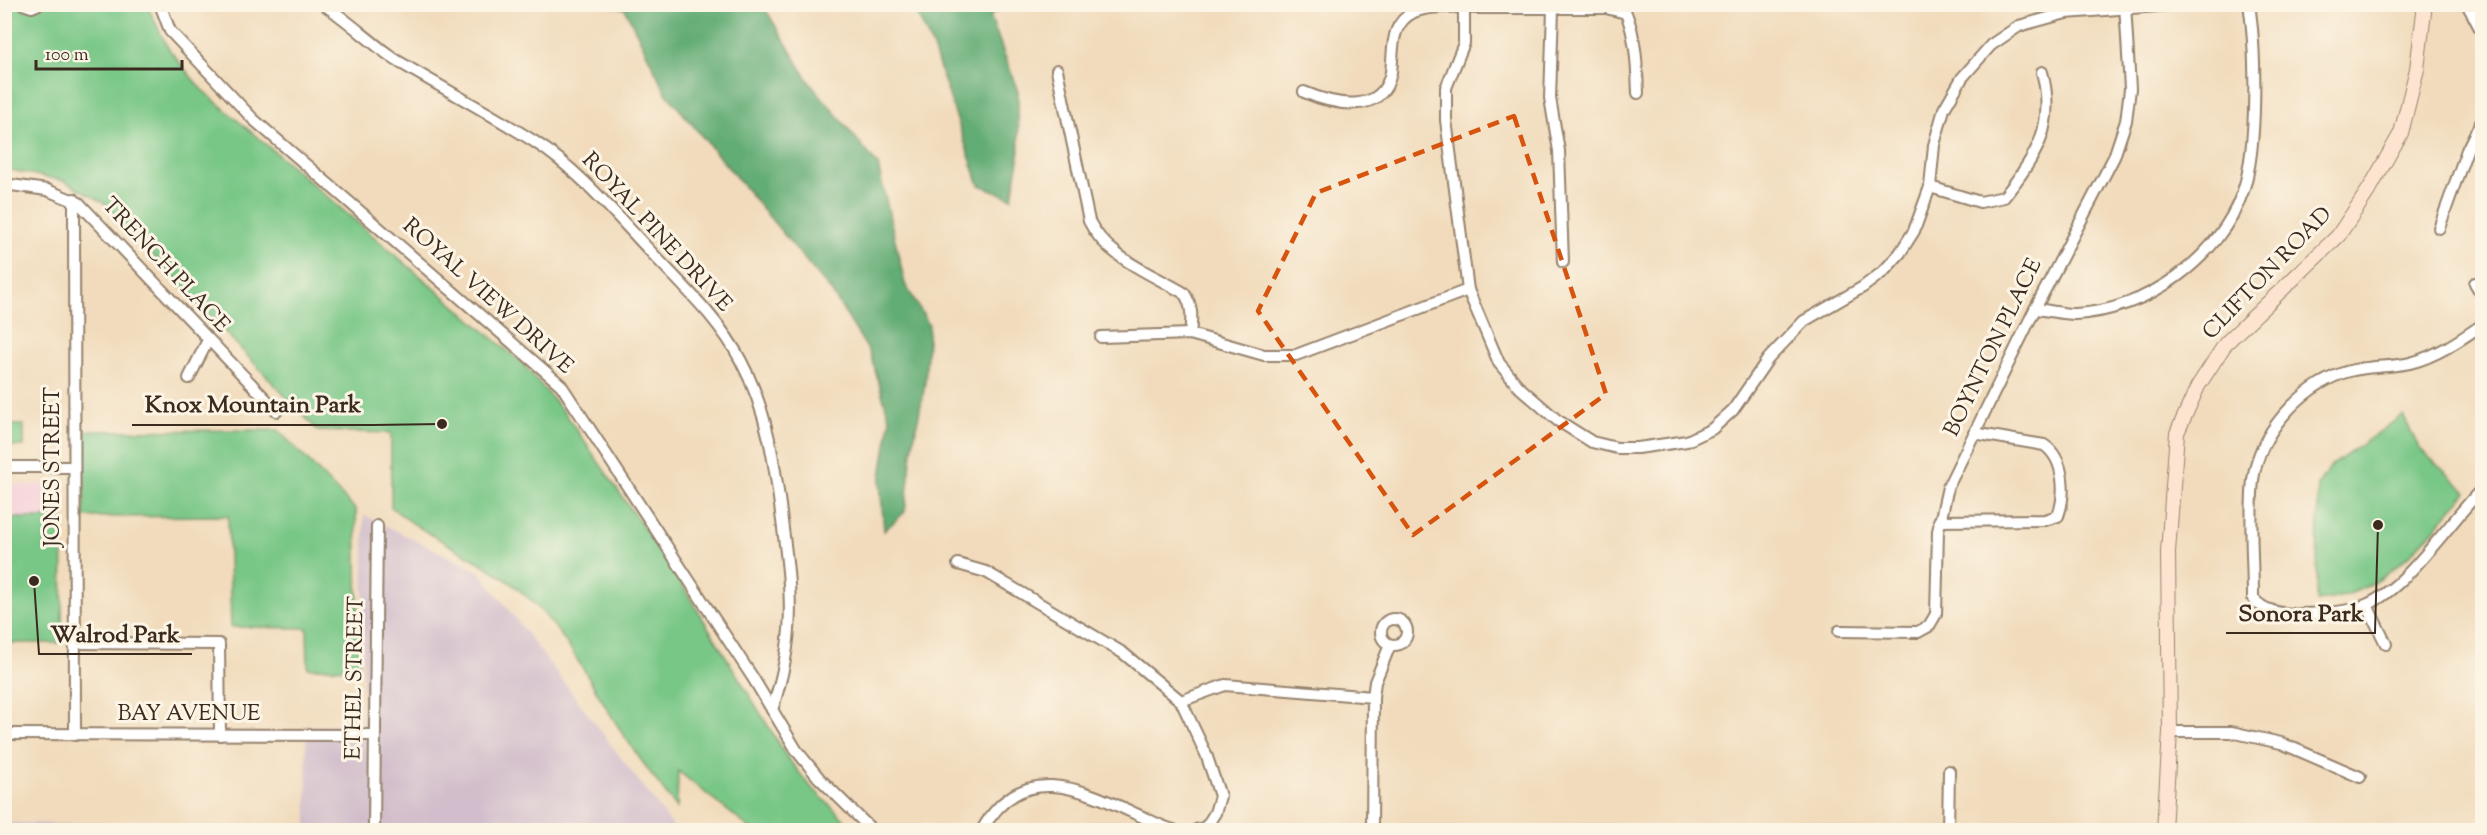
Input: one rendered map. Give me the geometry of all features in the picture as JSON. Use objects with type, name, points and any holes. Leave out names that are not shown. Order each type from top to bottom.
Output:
[{"type":"main road","name":"CLIFTON ROAD","points":[[2164,831],[2170,732],[2168,552],[2177,433],[2198,386],[2226,344],[2338,236],[2370,188],[2401,133],[2417,69],[2425,4]]},
{"type":"street","points":[[23,4],[32,7],[39,4]]},
{"type":"street","name":"ROYAL VIEW DRIVE","points":[[160,4],[170,31],[253,119],[561,385],[797,752],[819,778],[872,831]]},
{"type":"street","name":"ROYAL PINE DRIVE","points":[[323,4],[394,58],[536,142],[560,161],[617,216],[712,317],[741,360],[759,400],[773,451],[790,577],[792,612],[789,649],[772,710]]},
{"type":"street","points":[[1464,8],[1464,43],[1446,88],[1446,120],[1468,290],[1499,363],[1520,387],[1557,420],[1592,442],[1617,448],[1664,446],[1688,441],[1712,429],[1733,410],[1768,359],[1804,321],[1839,303],[1884,271],[1900,253],[1914,231],[1930,187],[1934,145],[1944,109],[1962,78],[1991,45],[2019,26],[2066,13],[2125,6],[2184,4]]},
{"type":"street","points":[[2035,309],[2075,314],[2113,307],[2144,295],[2171,280],[2198,260],[2222,231],[2243,192],[2251,161],[2253,55],[2249,4]]},
{"type":"street","points":[[2467,4],[2482,32]]},
{"type":"street","name":"BOYNTON PLACE","points":[[1839,631],[1918,632],[1929,626],[1936,614],[1939,521],[1948,487],[2035,309],[2114,157],[2126,121],[2130,89],[2125,6]]},
{"type":"street","points":[[1304,92],[1325,101],[1350,105],[1371,100],[1382,90],[1390,74],[1392,40],[1406,17],[1416,11],[1464,8],[1606,8],[1626,13],[1630,22],[1635,47],[1638,93]]},
{"type":"street","points":[[1553,9],[1550,98],[1559,151],[1563,262]]},
{"type":"street","points":[[1057,70],[1092,228],[1107,247],[1184,292],[1192,315],[1190,334]]},
{"type":"street","points":[[1930,187],[1980,202],[2004,197],[2037,151],[2048,119],[2048,95],[2042,72]]},
{"type":"street","points":[[2439,228],[2474,132],[2482,120]]},
{"type":"street","name":"TRENCH PLACE","points":[[4,184],[47,190],[74,199],[277,411]]},
{"type":"street","name":"JONES STREET","points":[[74,199],[75,735]]},
{"type":"street","points":[[2475,283],[2482,295]]},
{"type":"street","points":[[1101,337],[1190,334],[1264,355],[1296,355],[1468,290]]},
{"type":"street","points":[[2482,325],[2443,351],[2411,363],[2344,372],[2321,383],[2287,411],[2259,456],[2253,480],[2253,598],[2259,606],[2285,614],[2324,614],[2367,605],[2404,578],[2482,489]]},
{"type":"street","points":[[189,378],[208,340]]},
{"type":"street","points":[[1939,521],[2045,520],[2058,516],[2061,507],[2060,466],[2053,451],[2044,445],[1974,434]]},
{"type":"street","points":[[4,467],[74,467]]},
{"type":"street","name":"ETHEL STREET","points":[[374,831],[377,526]]},
{"type":"street","points":[[958,564],[986,572],[1124,653],[1181,701],[1206,754],[1220,796],[1215,813],[1206,827],[1196,831]]},
{"type":"street","points":[[2367,605],[2386,644]]},
{"type":"street","points":[[75,644],[219,644],[220,735]]},
{"type":"street","points":[[1372,831],[1373,697],[1375,682],[1390,645]]},
{"type":"street","points":[[1181,701],[1225,685],[1373,697]]},
{"type":"street","points":[[2170,732],[2231,732],[2281,743],[2360,777]]},
{"type":"street","name":"BAY AVENUE","points":[[4,734],[374,735]]},
{"type":"street","points":[[1948,831],[1949,771]]},
{"type":"street","points":[[982,831],[990,817],[1006,800],[1023,790],[1042,784],[1065,786],[1104,799],[1174,831]]},
{"type":"highlighted area","points":[[1514,116],[1606,394],[1413,535],[1258,311],[1316,193]]},
{"type":"shaded area","points":[[62,484],[63,518],[5,518],[4,485]]},
{"type":"shaded area","points":[[364,515],[480,572],[676,830],[5,830],[5,823],[307,828],[306,726],[363,725]]},
{"type":"green space","points":[[4,5],[147,5],[168,48],[201,89],[523,364],[567,416],[678,578],[787,757],[809,785],[855,830],[752,830],[678,771],[677,808],[623,734],[575,655],[539,608],[509,581],[424,530],[391,507],[391,433],[318,431],[103,202],[65,181],[5,169]]},
{"type":"green space","points":[[609,5],[763,5],[808,80],[878,165],[905,284],[929,325],[925,385],[913,444],[905,512],[884,531],[880,482],[890,421],[870,353],[831,291],[666,93],[625,9]]},
{"type":"green space","points":[[913,5],[1009,5],[990,15],[1018,92],[1019,160],[1012,198],[979,185],[933,48]]},
{"type":"green space","points":[[2403,415],[2419,448],[2467,492],[2419,546],[2383,576],[2364,588],[2341,597],[2317,601],[2318,485],[2331,466]]},
{"type":"green space","points":[[6,425],[24,425],[24,446],[6,446]]},
{"type":"green space","points":[[278,430],[356,510],[359,669],[308,668],[307,628],[231,627],[228,516],[84,517],[84,431]]},
{"type":"green space","points":[[5,518],[63,518],[62,643],[5,643]]},
{"type":"place","name":"Knox Mountain Park","points":[[442,424]]},
{"type":"place","name":"Sonora Park","points":[[2378,525]]},
{"type":"place","name":"Walrod Park","points":[[34,581]]}]
